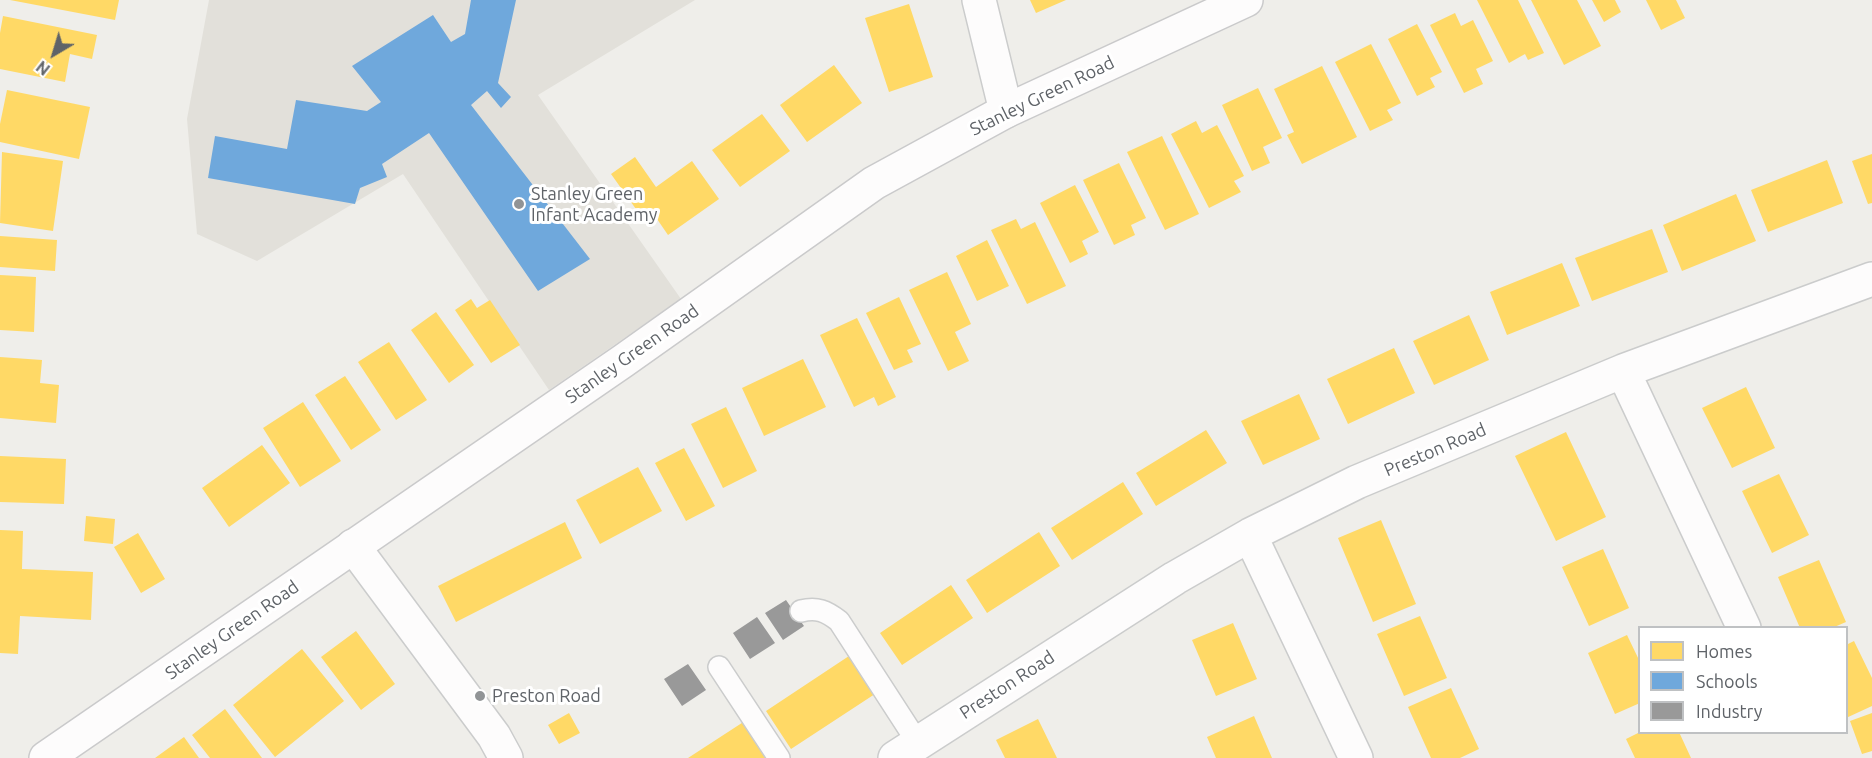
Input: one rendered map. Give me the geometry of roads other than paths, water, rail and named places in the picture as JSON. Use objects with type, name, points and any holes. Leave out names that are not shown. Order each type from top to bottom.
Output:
[{"type":"street","points":[[979,0],[1006,111]]},
{"type":"street","name":"Stanley Green Road","points":[[46,758],[623,361],[874,183],[1006,111],[1246,0]]},
{"type":"street","name":"Preston Road","points":[[913,753],[1175,578],[1250,535],[1357,482],[1623,371],[1872,279]]},
{"type":"street","points":[[1623,371],[1744,626]]},
{"type":"street","points":[[1250,535],[1356,758]]},
{"type":"street","points":[[353,546],[494,735],[506,758]]},
{"type":"lane","points":[[801,611],[814,608],[839,621],[913,753]]},
{"type":"lane","points":[[719,667],[779,758]]},
{"type":"place","name":"Stanley Green Infant Academy","points":[[519,204]]},
{"type":"place","name":"Preston Road","points":[[480,696]]}]
